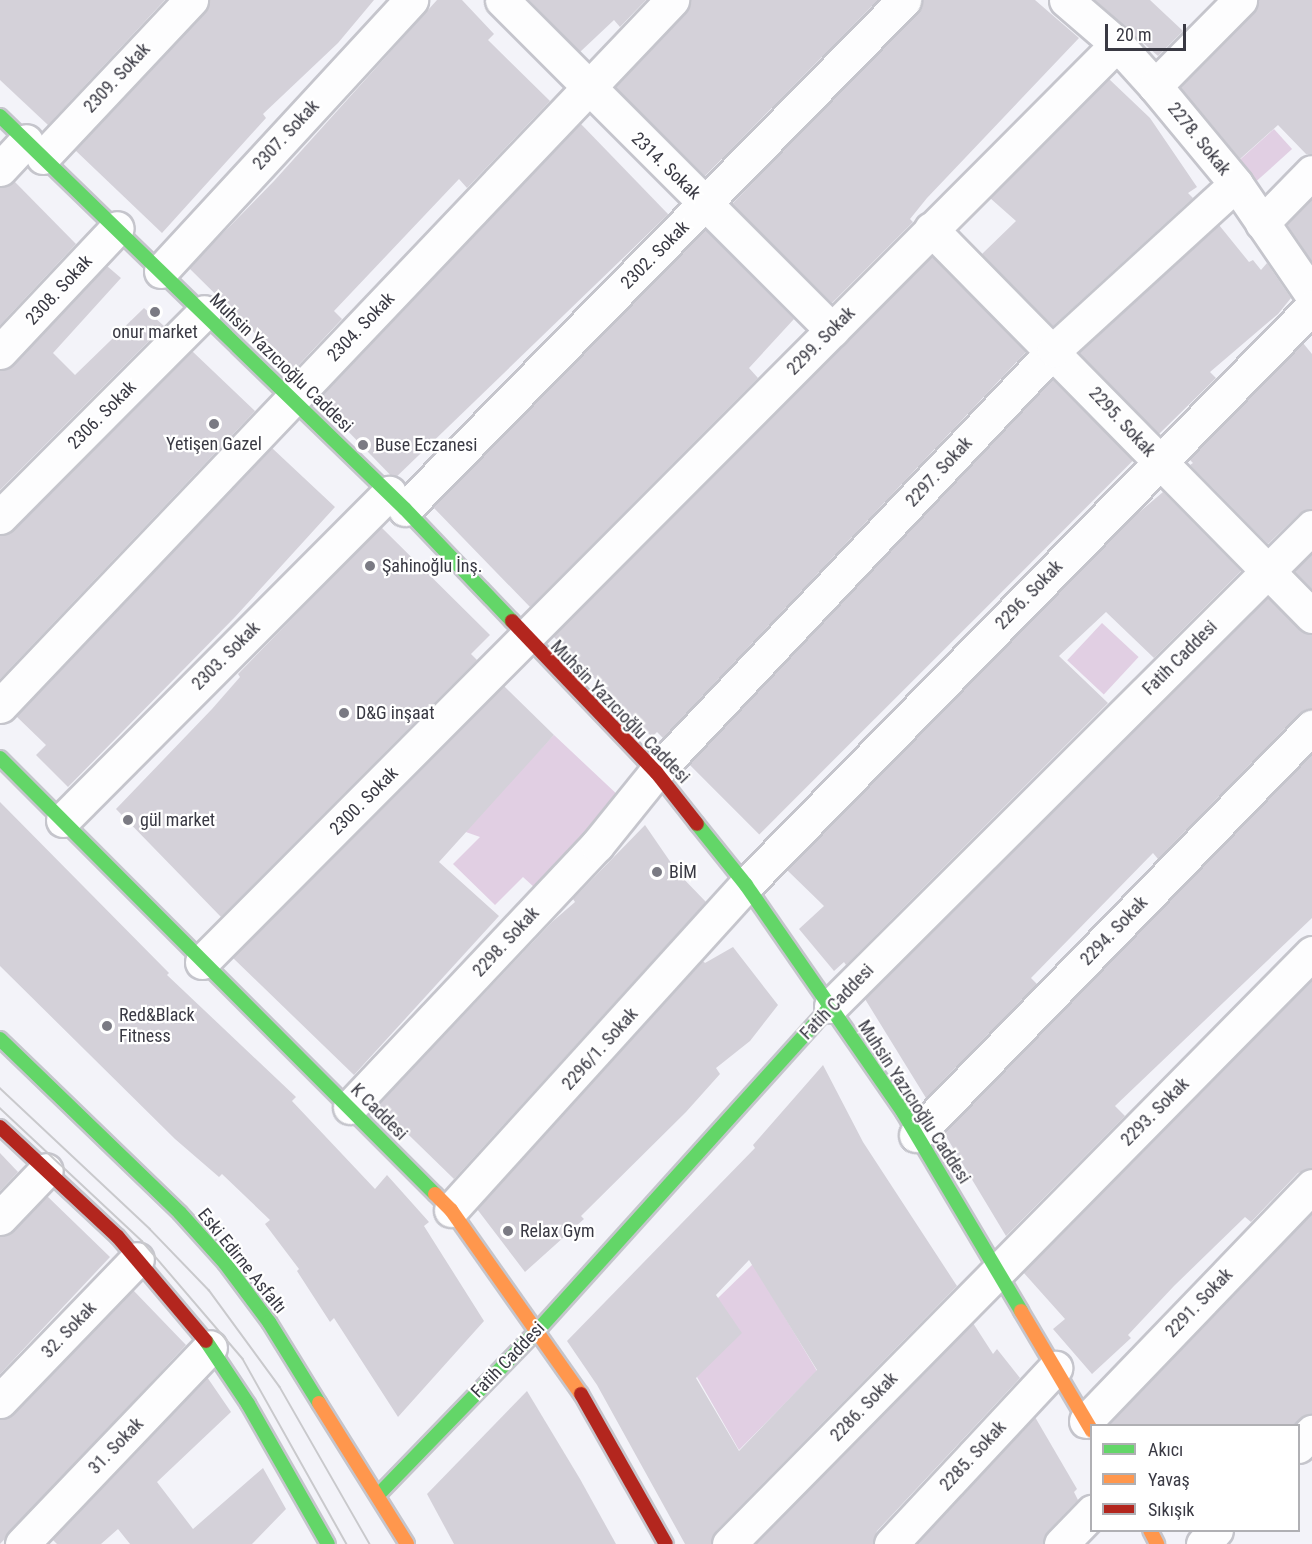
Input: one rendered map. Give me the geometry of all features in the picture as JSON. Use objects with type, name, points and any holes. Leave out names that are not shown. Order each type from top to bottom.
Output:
[{"type":"main road","name":"Muhsin Yazıcıoğlu Caddesi","points":[[0,116],[397,501],[525,638],[656,772],[746,885],[831,1006],[916,1135],[1089,1426]]},
{"type":"main road","name":"K Caddesi","points":[[0,758],[451,1210],[581,1394],[666,1544]]},
{"type":"main road","name":"Fatih Caddesi","points":[[378,1494],[537,1331],[831,1006]]},
{"type":"main road","name":"Eski Edirne Asfaltı","points":[[0,1040],[180,1213],[225,1263],[269,1322],[407,1544]]},
{"type":"main road","points":[[0,1127],[137,1259],[210,1347],[248,1404],[322,1541]]},
{"type":"street","name":"2309. Sokak","points":[[0,169],[35,149],[191,0]]},
{"type":"street","name":"2307. Sokak","points":[[161,271],[411,0]]},
{"type":"street","name":"2314. Sokak","points":[[502,0],[588,89],[832,330]]},
{"type":"street","name":"2304. Sokak","points":[[0,706],[672,0]]},
{"type":"street","name":"2302. Sokak","points":[[397,501],[705,204],[904,0]]},
{"type":"street","name":"2278. Sokak","points":[[1066,0],[1117,44],[1155,86],[1236,184],[1312,295]]},
{"type":"street","points":[[1155,86],[1240,0]]},
{"type":"street","name":"2299. Sokak","points":[[525,638],[1117,44]]},
{"type":"street","points":[[1262,223],[1312,172]]},
{"type":"street","name":"2297. Sokak","points":[[656,772],[1054,350],[1236,184]]},
{"type":"street","name":"2308. Sokak","points":[[0,352],[117,228]]},
{"type":"street","name":"2295. Sokak","points":[[931,229],[1054,350],[1312,615]]},
{"type":"street","name":"2296. Sokak","points":[[746,885],[1312,307]]},
{"type":"street","name":"2306. Sokak","points":[[0,518],[204,312]]},
{"type":"street","name":"2303. Sokak","points":[[63,820],[397,501]]},
{"type":"street","name":"Fatih Caddesi","points":[[831,1006],[1312,527]]},
{"type":"street","name":"2300. Sokak","points":[[202,962],[525,638]]},
{"type":"street","name":"2294. Sokak","points":[[916,1135],[1312,727]]},
{"type":"street","name":"2298. Sokak","points":[[350,1107],[597,845],[656,772]]},
{"type":"street","name":"2296/1. Sokak","points":[[451,1210],[746,885]]},
{"type":"street","name":"2293. Sokak","points":[[998,1270],[1312,953]]},
{"type":"street","points":[[0,1218],[46,1170]]},
{"type":"street","name":"2291. Sokak","points":[[1091,1424],[1312,1186]]},
{"type":"street","name":"32. Sokak","points":[[0,1401],[137,1259]]},
{"type":"street","name":"2286. Sokak","points":[[729,1544],[998,1270]]},
{"type":"street","name":"31. Sokak","points":[[22,1544],[210,1347]]},
{"type":"street","name":"2285. Sokak","points":[[891,1544],[1055,1368]]},
{"type":"street","points":[[1300,1445],[1312,1432]]},
{"type":"street","points":[[1061,1544],[1090,1514]]},
{"type":"street","points":[[1203,1544],[1214,1532]]},
{"type":"shaded area","points":[[1274,129],[1292,149],[1250,187],[1232,166]]},
{"type":"shaded area","points":[[1102,623],[1139,657],[1104,694],[1067,660]]},
{"type":"shaded area","points":[[554,735],[621,798],[535,888],[523,877],[495,905],[453,864],[480,837],[463,831]]},
{"type":"shaded area","points":[[753,1264],[817,1371],[739,1450],[697,1377],[718,1298]]},
{"type":"building","points":[[0,0],[165,0],[48,125],[0,80]]},
{"type":"building","points":[[209,0],[374,0],[338,43],[263,114],[266,118],[162,233],[75,150],[205,13]]},
{"type":"building","points":[[437,0],[462,0],[494,34],[488,40],[550,101],[467,188],[459,179],[334,311],[342,319],[293,371],[189,268],[274,181]]},
{"type":"building","points":[[529,0],[646,0],[620,27],[614,20],[580,52]]},
{"type":"building","points":[[690,0],[878,0],[705,176],[615,87],[686,13]]},
{"type":"building","points":[[922,0],[1035,0],[1079,38],[927,198],[910,219],[913,222],[832,303],[732,204],[917,13]]},
{"type":"building","points":[[1095,0],[1150,0],[1183,31],[1158,56]]},
{"type":"building","points":[[1258,0],[1312,0],[1312,154],[1306,154],[1278,125],[1240,159],[1180,87],[1253,13]]},
{"type":"building","points":[[1109,79],[1150,118],[1197,187],[1188,193],[1193,198],[1053,326],[982,254],[1016,221],[990,198]]},
{"type":"building","points":[[580,123],[668,214],[394,479],[306,388]]},
{"type":"building","points":[[14,181],[76,244],[0,325],[0,187]]},
{"type":"building","points":[[1312,199],[1312,262],[1287,225]]},
{"type":"building","points":[[1219,225],[1249,262],[1253,260],[1261,270],[1267,263],[1291,298],[1278,314],[1210,372],[1216,378],[1159,434],[1079,353]]},
{"type":"building","points":[[706,230],[794,319],[749,368],[758,378],[530,607],[433,507]]},
{"type":"building","points":[[932,256],[1026,352],[663,738],[657,732],[652,737],[553,636]]},
{"type":"building","points":[[107,266],[121,278],[53,353],[75,375],[144,308],[164,326],[0,490],[0,370],[14,365]]},
{"type":"building","points":[[1303,343],[1312,354],[1312,509],[1299,514],[1268,544],[1190,465],[1193,463],[1189,459]]},
{"type":"building","points":[[192,351],[255,411],[0,679],[0,535],[13,530]]},
{"type":"building","points":[[1052,379],[1133,460],[759,834],[678,753]]},
{"type":"building","points":[[272,448],[335,507],[235,617],[68,787],[36,755],[46,745],[16,716]]},
{"type":"building","points":[[1163,492],[1241,571],[1154,658],[1106,612],[1059,656],[1108,703],[846,965],[844,962],[834,971],[799,929],[824,906],[787,870],[1130,520]]},
{"type":"building","points":[[381,527],[490,635],[471,654],[477,660],[221,917],[116,809],[212,709],[240,677],[238,674]]},
{"type":"building","points":[[1312,553],[1312,589],[1294,571]]},
{"type":"building","points":[[1268,598],[1299,629],[1312,634],[1312,709],[1299,714],[1158,859],[1153,853],[1031,978],[1037,984],[926,1098],[865,999]]},
{"type":"building","points":[[504,686],[554,735],[439,862],[499,916],[354,1075],[233,958]]},
{"type":"building","points":[[1312,754],[1312,918],[1115,1106],[1125,1116],[1006,1236],[944,1133]]},
{"type":"building","points":[[0,802],[169,973],[167,975],[296,1097],[292,1101],[375,1189],[387,1175],[429,1222],[424,1226],[484,1321],[398,1417],[334,1318],[330,1322],[297,1271],[299,1269],[265,1224],[270,1220],[222,1174],[219,1177],[175,1139],[0,966]]},
{"type":"building","points":[[645,825],[678,873],[706,902],[454,1179],[378,1105],[552,922],[575,902],[573,899]]},
{"type":"building","points":[[733,947],[778,1005],[750,1041],[716,1068],[720,1074],[686,1112],[581,1216],[584,1219],[525,1272],[477,1209],[703,961],[705,963]]},
{"type":"building","points":[[1312,980],[1312,1168],[1298,1173],[1251,1222],[1245,1217],[1174,1286],[1128,1335],[1131,1338],[1092,1374],[1053,1329],[1065,1319],[1023,1272]]},
{"type":"building","points":[[823,1065],[863,1142],[957,1286],[716,1531],[711,1544],[685,1544],[597,1385],[567,1341],[755,1148],[753,1145]],"holes":[[[749,1260],[817,1370],[739,1451],[696,1378],[742,1333],[716,1295]]]},
{"type":"building","points":[[0,1153],[18,1172],[0,1191]]},
{"type":"building","points":[[47,1196],[110,1257],[0,1374],[0,1236],[14,1231]]},
{"type":"building","points":[[1312,1213],[1312,1414],[1294,1424],[1110,1424]]},
{"type":"building","points":[[133,1290],[186,1345],[0,1544],[0,1419],[14,1414]]},
{"type":"building","points":[[973,1323],[993,1354],[997,1349],[1020,1378],[877,1531],[873,1544],[755,1544]]},
{"type":"building","points":[[207,1377],[231,1412],[157,1482],[193,1529],[263,1468],[286,1509],[252,1544],[130,1544],[118,1529],[101,1544],[57,1544],[52,1539]]},
{"type":"building","points":[[527,1391],[616,1544],[454,1544],[427,1494]]},
{"type":"building","points":[[1035,1417],[1077,1489],[1074,1492],[1078,1500],[1048,1531],[1043,1544],[917,1544]]},
{"type":"tram line","points":[[0,1088],[150,1229],[209,1290],[280,1387],[370,1544]]},
{"type":"tram line","points":[[0,1108],[142,1241],[243,1359],[347,1544]]},
{"type":"traffic: fast","points":[[0,116],[405,509],[512,621]]},
{"type":"traffic: fast","points":[[0,758],[435,1194]]},
{"type":"traffic: fast","points":[[697,824],[746,885],[903,1112],[1021,1311]]},
{"type":"traffic: fast","points":[[379,1494],[537,1331],[831,1006]]},
{"type":"traffic: fast","points":[[0,1039],[180,1213],[225,1263],[269,1322],[319,1403]]},
{"type":"traffic: fast","points":[[206,1341],[248,1404],[328,1544]]},
{"type":"traffic: slow","points":[[435,1194],[451,1210],[581,1394]]},
{"type":"traffic: slow","points":[[1021,1311],[1090,1428]]},
{"type":"traffic: slow","points":[[319,1403],[407,1544]]},
{"type":"traffic: slow","points":[[1151,1532],[1157,1544]]},
{"type":"traffic: jam","points":[[512,621],[656,772],[697,824]]},
{"type":"traffic: jam","points":[[0,1127],[118,1237],[206,1341]]},
{"type":"traffic: jam","points":[[581,1394],[666,1544]]},
{"type":"place","name":"onur market","points":[[155,312]]},
{"type":"place","name":"Yetişen Gazel","points":[[214,424]]},
{"type":"place","name":"Buse Eczanesi","points":[[363,445]]},
{"type":"place","name":"Şahinoğlu İnş.","points":[[370,566]]},
{"type":"place","name":"D&G inşaat","points":[[344,713]]},
{"type":"place","name":"gül market","points":[[128,820]]},
{"type":"place","name":"BİM","points":[[657,872]]},
{"type":"place","name":"Red&Black Fitness","points":[[107,1026]]},
{"type":"place","name":"Relax Gym","points":[[508,1231]]}]
